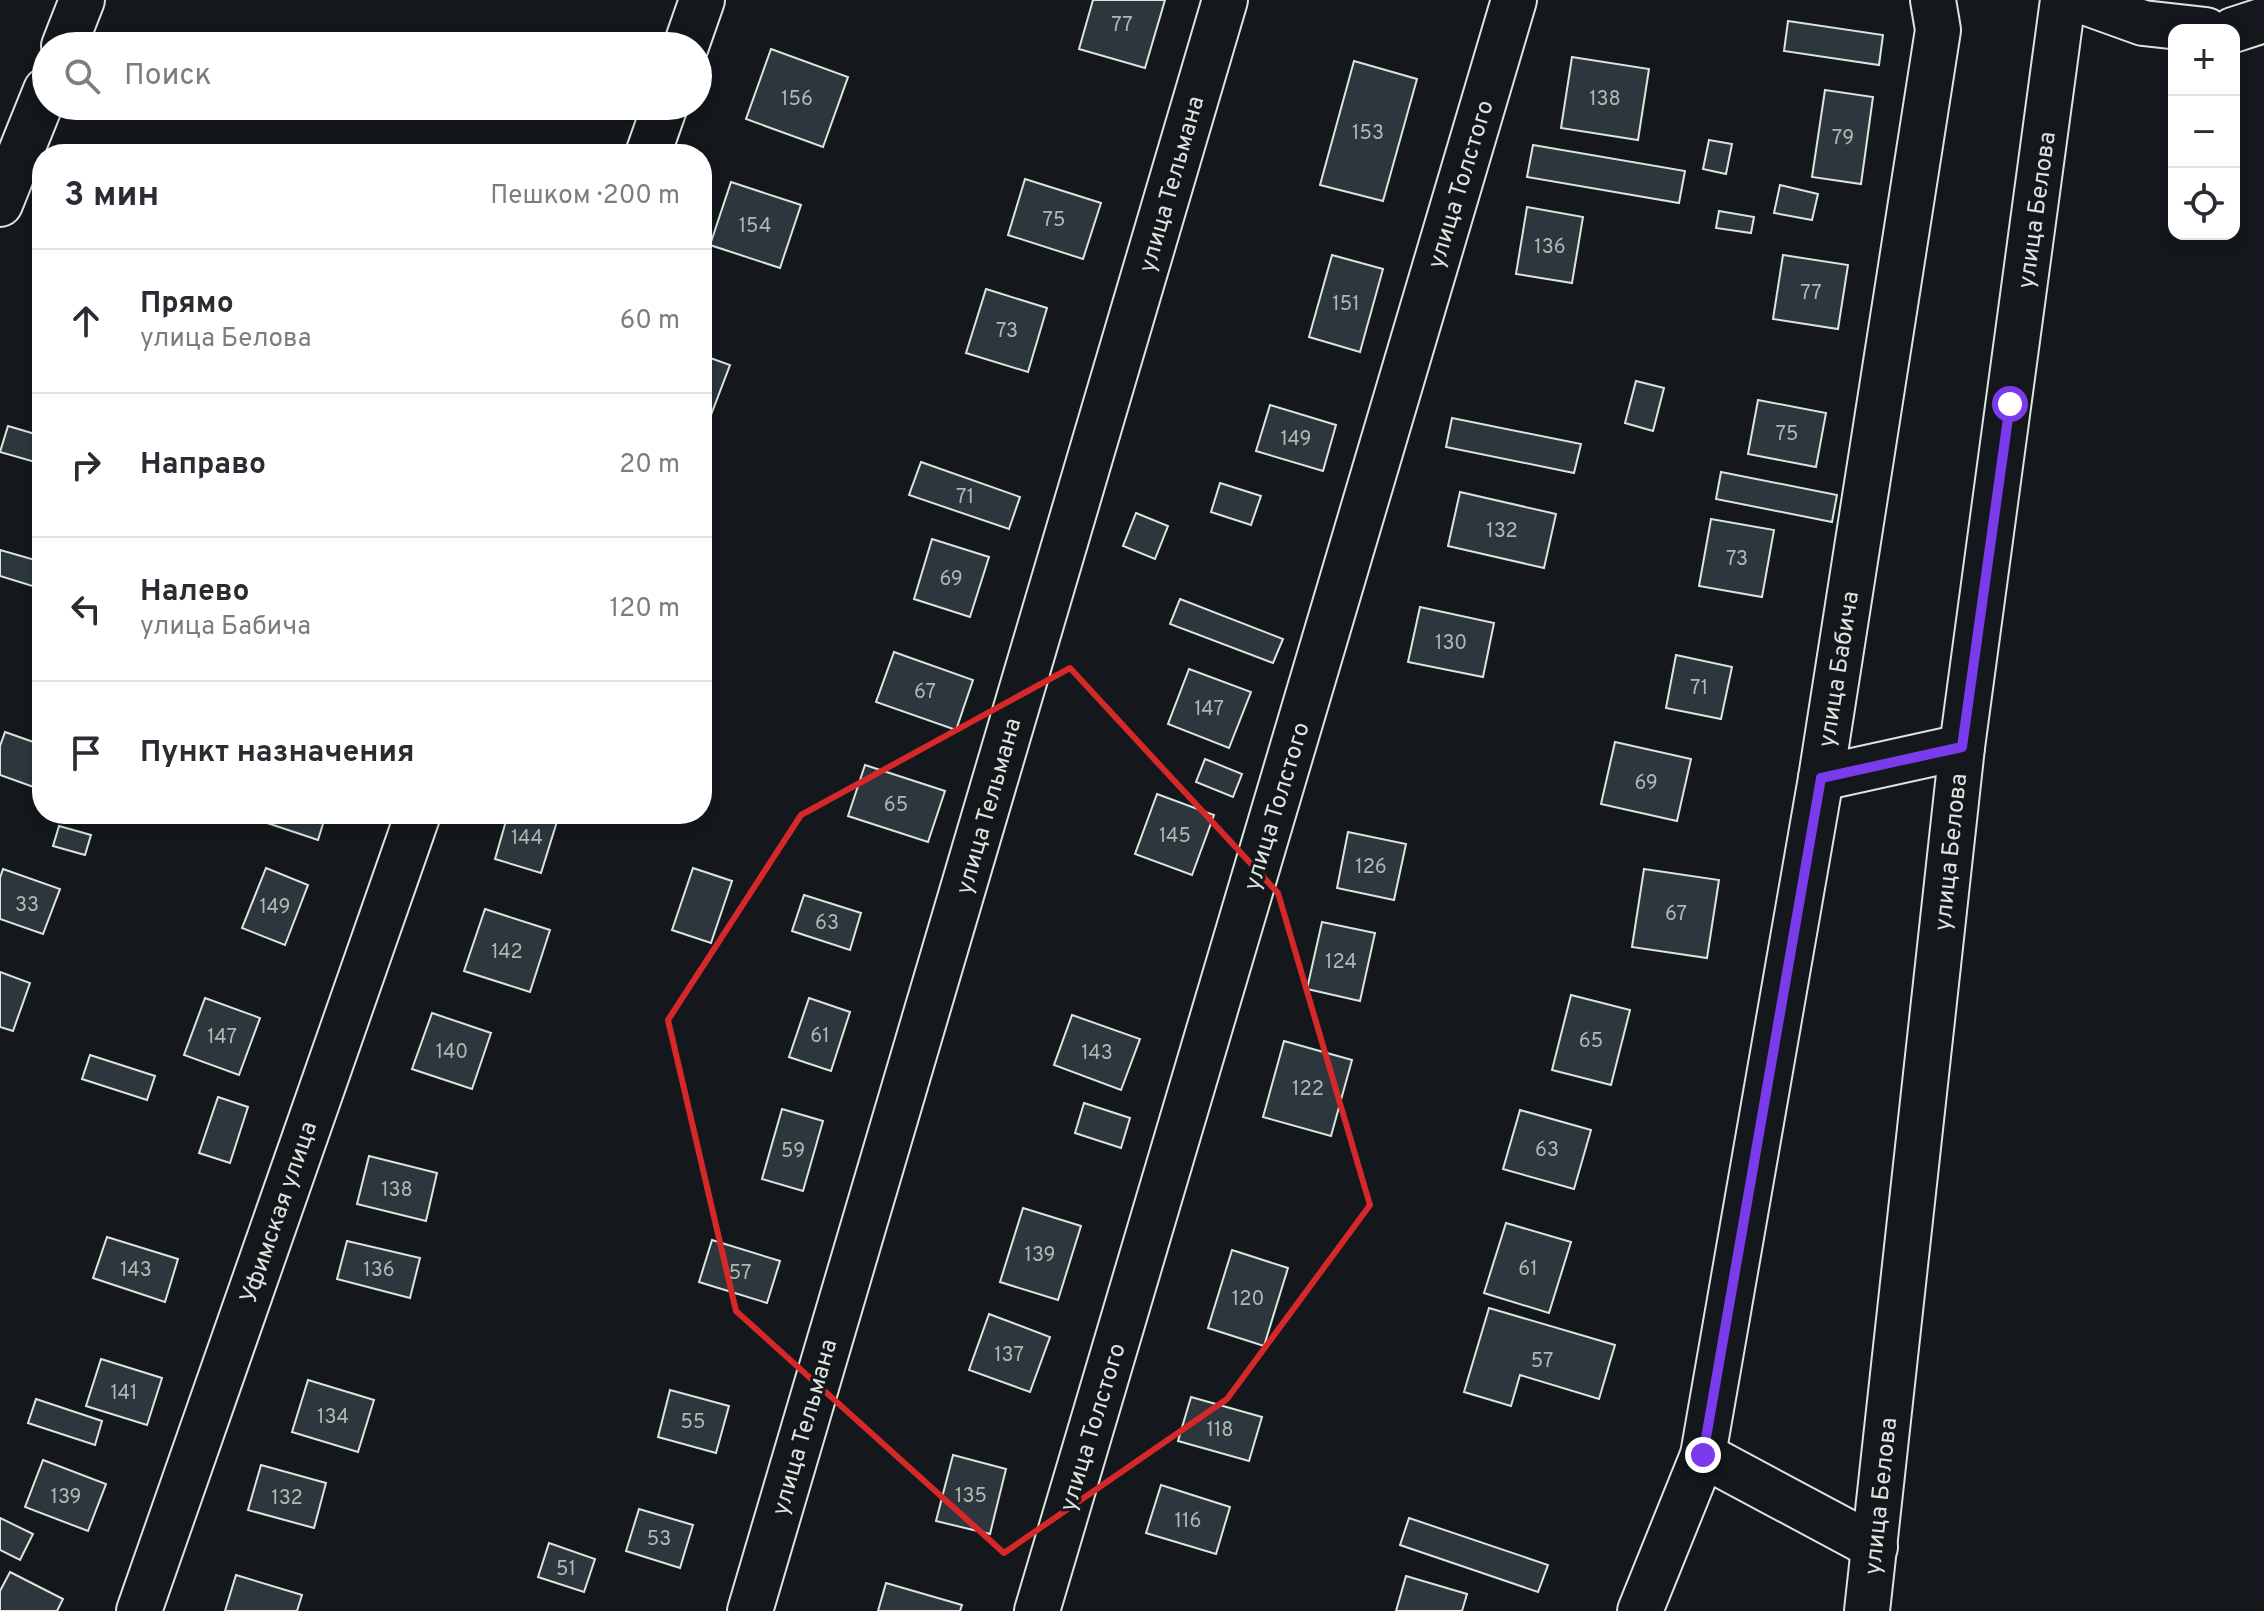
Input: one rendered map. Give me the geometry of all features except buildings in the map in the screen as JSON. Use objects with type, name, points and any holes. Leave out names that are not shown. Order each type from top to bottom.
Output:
[{"type":"street","points":[[69,32],[82,0]]},
{"type":"street","points":[[691,32],[702,0]]},
{"type":"street","name":"улица Тельмана","points":[[750,1611],[1225,0]]},
{"type":"street","name":"улица Толстого","points":[[1037,1611],[1514,0]]},
{"type":"street","name":"улица Бабича","points":[[1640,1611],[1703,1455],[1821,778],[1938,30],[1933,0]]},
{"type":"street","name":"улица Белова","points":[[1867,1611],[1962,747],[2063,0]]},
{"type":"street","points":[[2079,0],[2143,23],[2168,26]]},
{"type":"street","points":[[2240,28],[2264,20]]},
{"type":"street","points":[[0,204],[34,120]]},
{"type":"street","points":[[652,144],[660,120]]},
{"type":"street","points":[[1821,778],[1962,747]]},
{"type":"street","name":"Уфимская улица","points":[[139,1611],[414,824]]},
{"type":"street","points":[[1703,1455],[1875,1547]]},
{"type":"highlighted area","points":[[1070,668],[1278,893],[1370,1205],[1227,1399],[1004,1553],[736,1311],[668,1020],[801,815]]},
{"type":"route","points":[[1703,1455],[1821,778],[1962,747],[2010,404]]}]
